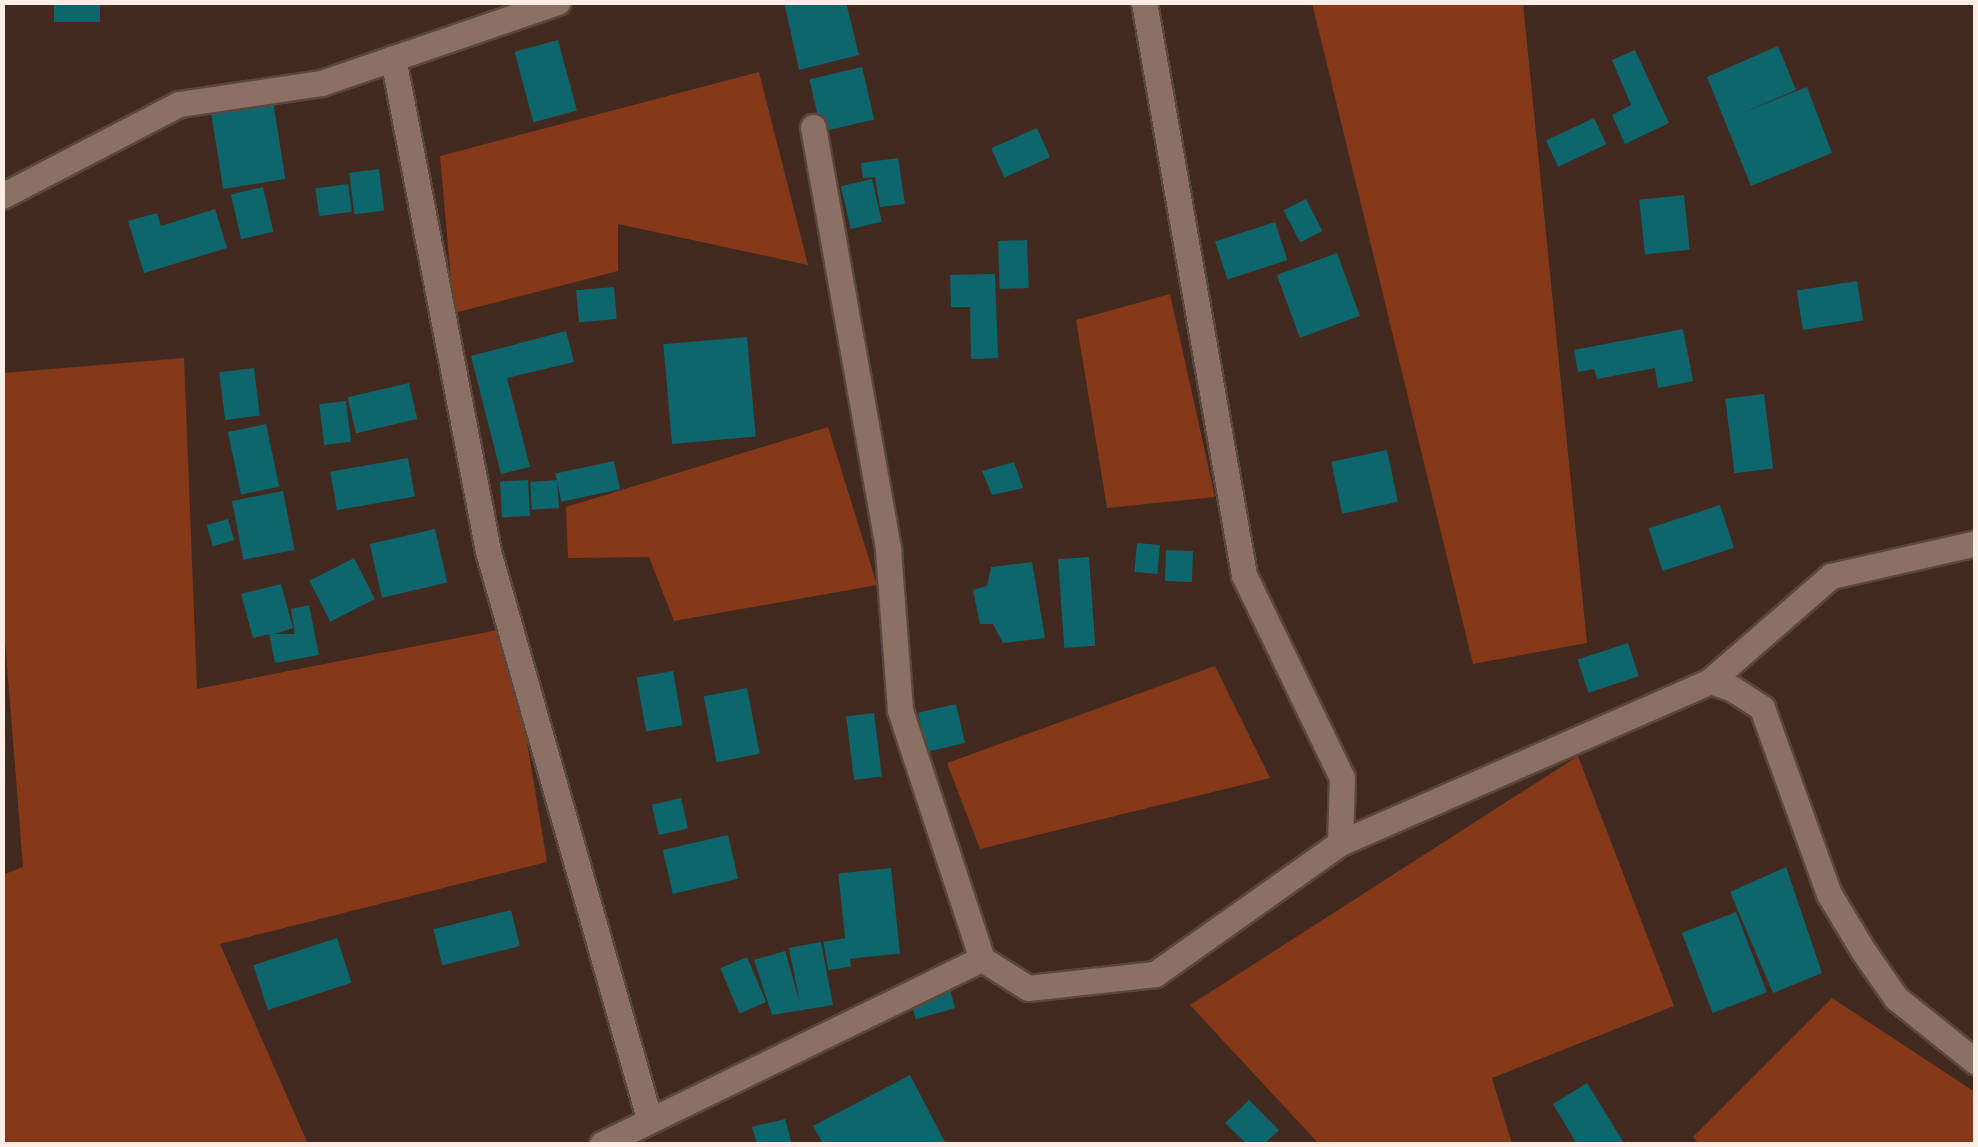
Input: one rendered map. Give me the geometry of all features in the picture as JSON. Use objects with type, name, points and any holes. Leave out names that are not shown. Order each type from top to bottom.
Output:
[{"type":"street","points":[[2,196],[180,104],[321,83],[557,2]]},
{"type":"street","points":[[1144,2],[1244,575],[1342,778],[1340,843]]},
{"type":"street","points":[[393,58],[488,552],[650,1118]]},
{"type":"street","points":[[813,128],[888,550],[900,710],[982,959],[1028,988],[1155,974],[1340,843],[1710,682],[1831,576],[1976,543]]},
{"type":"street","points":[[1710,682],[1762,708],[1830,894],[1896,998],[1976,1062]]},
{"type":"street","points":[[602,1144],[982,959]]},
{"type":"shaded area","points":[[1312,3],[1523,3],[1587,643],[1473,664]]},
{"type":"shaded area","points":[[759,72],[808,265],[618,224],[618,271],[454,313],[440,156]]},
{"type":"shaded area","points":[[1170,294],[1215,497],[1107,508],[1076,320]]},
{"type":"shaded area","points":[[184,358],[197,689],[508,628],[547,862],[220,944],[308,1144],[3,1144],[2,875],[23,867],[3,615],[3,373]]},
{"type":"shaded area","points":[[828,427],[877,585],[674,621],[649,557],[568,558],[566,507]]},
{"type":"shaded area","points":[[1215,666],[1270,778],[980,849],[947,763]]},
{"type":"shaded area","points":[[1578,756],[1674,1006],[1492,1078],[1512,1144],[1319,1144],[1190,1005]]},
{"type":"shaded area","points":[[1832,998],[1975,1092],[1975,1144],[1699,1144],[1693,1137]]},
{"type":"building","points":[[54,2],[100,2],[100,22],[54,22]]},
{"type":"building","points":[[784,2],[846,2],[859,55],[799,70]]},
{"type":"building","points":[[558,40],[577,111],[533,122],[515,52]]},
{"type":"building","points":[[1778,46],[1796,90],[1742,113],[1807,87],[1832,153],[1751,186],[1707,77]]},
{"type":"building","points":[[1635,50],[1669,123],[1625,144],[1612,115],[1631,105],[1612,60]]},
{"type":"building","points":[[862,67],[874,120],[822,132],[809,79]]},
{"type":"building","points":[[273,101],[285,179],[223,189],[211,111]]},
{"type":"building","points":[[1594,118],[1606,144],[1558,167],[1546,140]]},
{"type":"building","points":[[1037,128],[1050,157],[1004,178],[991,148]]},
{"type":"building","points":[[898,158],[905,204],[880,207],[875,177],[863,178],[861,163]]},
{"type":"building","points":[[379,169],[384,211],[354,214],[349,173]]},
{"type":"building","points":[[872,179],[882,222],[851,229],[841,186]]},
{"type":"building","points":[[348,184],[352,212],[319,216],[315,189]]},
{"type":"building","points":[[263,187],[273,232],[241,239],[231,194]]},
{"type":"building","points":[[1684,195],[1690,250],[1645,254],[1639,200]]},
{"type":"building","points":[[1306,199],[1322,231],[1300,242],[1284,210]]},
{"type":"building","points":[[215,209],[227,248],[144,273],[128,221],[157,213],[161,226]]},
{"type":"building","points":[[1275,222],[1287,260],[1227,280],[1215,241]]},
{"type":"building","points":[[1027,240],[1029,288],[1000,289],[998,241]]},
{"type":"building","points":[[1337,253],[1360,316],[1300,338],[1277,275]]},
{"type":"building","points":[[995,274],[998,358],[971,359],[970,307],[951,307],[950,275]]},
{"type":"building","points":[[1857,281],[1863,321],[1803,330],[1797,291]]},
{"type":"building","points":[[614,287],[617,319],[579,322],[576,290]]},
{"type":"building","points":[[1683,329],[1693,381],[1658,388],[1655,368],[1597,379],[1594,369],[1578,372],[1574,350]]},
{"type":"building","points":[[566,331],[574,362],[507,378],[530,467],[501,474],[471,356]]},
{"type":"building","points":[[747,337],[756,437],[672,444],[663,344]]},
{"type":"building","points":[[254,368],[260,416],[225,420],[219,372]]},
{"type":"building","points":[[409,383],[417,419],[356,433],[348,397]]},
{"type":"building","points":[[1764,394],[1773,468],[1734,473],[1725,399]]},
{"type":"building","points":[[346,401],[351,442],[324,445],[319,404]]},
{"type":"building","points":[[266,424],[279,487],[241,495],[228,432]]},
{"type":"building","points":[[1387,450],[1398,502],[1342,514],[1331,462]]},
{"type":"building","points":[[408,458],[415,496],[337,510],[330,472]]},
{"type":"building","points":[[614,461],[620,489],[561,502],[555,473]]},
{"type":"building","points":[[1014,462],[1023,488],[992,495],[982,471]]},
{"type":"building","points":[[528,480],[530,516],[502,517],[500,481]]},
{"type":"building","points":[[557,480],[559,508],[532,510],[530,482]]},
{"type":"building","points":[[283,491],[294,550],[243,560],[232,501]]},
{"type":"building","points":[[1720,505],[1734,548],[1663,571],[1649,528]]},
{"type":"building","points":[[228,519],[234,540],[213,546],[207,525]]},
{"type":"building","points":[[435,529],[447,583],[382,598],[370,544]]},
{"type":"building","points":[[1137,543],[1160,545],[1157,574],[1134,572]]},
{"type":"building","points":[[1166,550],[1193,551],[1192,582],[1165,581]]},
{"type":"building","points":[[1089,557],[1095,646],[1064,648],[1058,559]]},
{"type":"building","points":[[354,558],[375,599],[330,622],[309,581]]},
{"type":"building","points":[[1032,562],[1045,638],[1003,643],[993,624],[980,624],[973,590],[987,586],[991,567]]},
{"type":"building","points":[[281,584],[293,628],[274,634],[295,634],[291,609],[309,605],[319,655],[275,663],[269,634],[253,638],[241,594]]},
{"type":"building","points":[[1628,643],[1639,676],[1588,693],[1578,659]]},
{"type":"building","points":[[673,671],[683,725],[646,732],[637,677]]},
{"type":"building","points":[[747,688],[760,754],[717,762],[704,696]]},
{"type":"building","points":[[956,704],[965,743],[927,752],[918,713]]},
{"type":"building","points":[[874,713],[882,777],[854,780],[846,716]]},
{"type":"building","points":[[681,798],[688,828],[659,835],[652,805]]},
{"type":"building","points":[[728,835],[738,879],[673,894],[663,850]]},
{"type":"building","points":[[1786,867],[1822,973],[1773,993],[1730,892]]},
{"type":"building","points":[[891,868],[900,954],[847,959],[838,874]]},
{"type":"building","points":[[511,910],[520,946],[442,965],[433,929]]},
{"type":"building","points":[[1736,912],[1767,992],[1713,1013],[1682,933]]},
{"type":"building","points":[[337,938],[352,983],[268,1010],[253,965]]},
{"type":"building","points":[[846,938],[851,967],[828,971],[823,942]]},
{"type":"building","points":[[821,942],[833,1005],[772,1015],[754,960],[785,951],[800,1003],[789,948]]},
{"type":"building","points":[[747,957],[766,1002],[739,1013],[720,968]]},
{"type":"building","points":[[948,983],[955,1008],[916,1019],[909,994]]},
{"type":"building","points":[[910,1075],[946,1144],[823,1144],[813,1126]]},
{"type":"building","points":[[1587,1083],[1624,1143],[1577,1144],[1553,1104]]},
{"type":"building","points":[[1249,1100],[1279,1130],[1264,1144],[1247,1144],[1225,1123]]},
{"type":"building","points":[[785,1119],[792,1144],[757,1144],[752,1127]]}]
